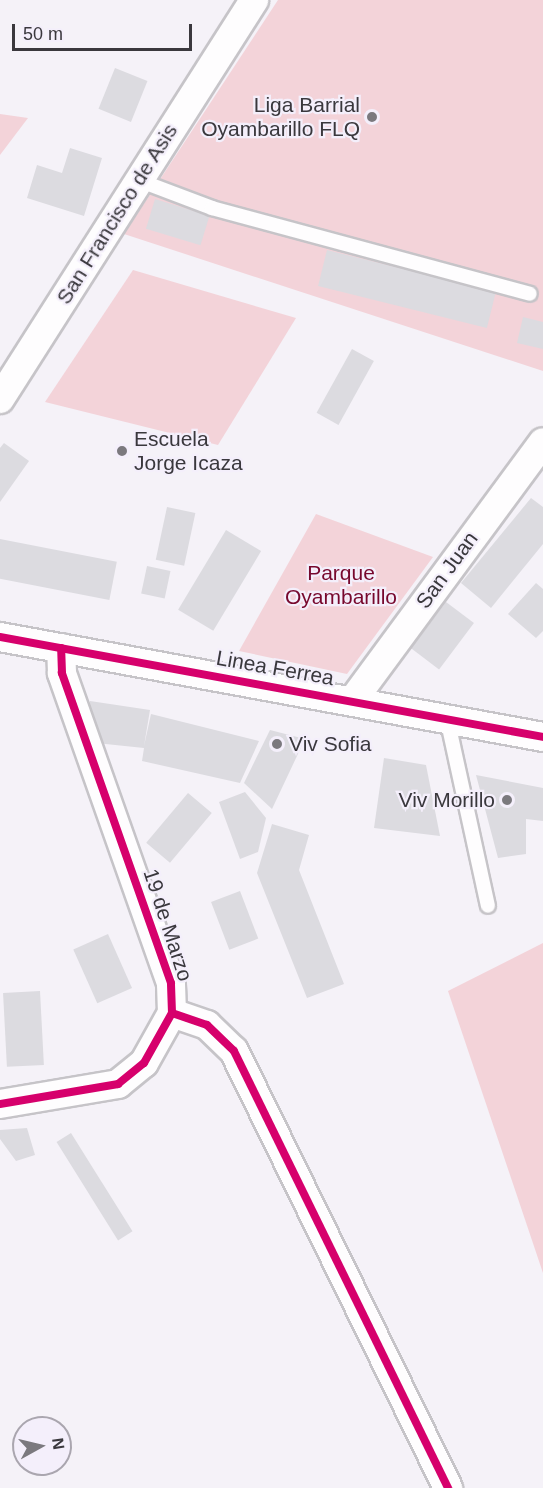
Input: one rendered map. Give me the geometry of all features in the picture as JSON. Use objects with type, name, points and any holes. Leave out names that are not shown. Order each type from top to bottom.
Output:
[{"type":"street","name":"San Francisco de Asis","points":[[0,399],[254,0]]},
{"type":"street","name":"San Juan","points":[[353,700],[543,441]]},
{"type":"street","name":"Linea Ferrea","points":[[0,637],[353,700],[543,737]]},
{"type":"street","name":"19 de Marzo","points":[[0,1104],[118,1084],[144,1063],[172,1013],[171,983],[62,673],[61,648]]},
{"type":"street","points":[[172,1013],[207,1025],[234,1051],[448,1488]]},
{"type":"lane","points":[[138,180],[212,208],[530,294]]},
{"type":"lane","points":[[447,718],[488,906]]},
{"type":"green space","name":"Liga Barrial Oyambarillo FLQ","points":[[278,0],[543,0],[543,371],[124,234]]},
{"type":"green space","points":[[0,114],[28,118],[0,155]]},
{"type":"green space","points":[[133,270],[296,318],[218,445],[45,402]]},
{"type":"green space","name":"Parque Oyambarillo","points":[[316,514],[433,557],[347,674],[239,651]]},
{"type":"green space","points":[[543,943],[543,1273],[448,991]]},
{"type":"building","points":[[115,68],[147,81],[131,122],[99,109]]},
{"type":"building","points":[[70,148],[102,158],[84,216],[27,198],[37,165],[62,173]]},
{"type":"building","points":[[155,199],[210,216],[200,245],[146,229]]},
{"type":"building","points":[[327,250],[496,292],[487,328],[318,286]]},
{"type":"building","points":[[523,317],[543,322],[543,349],[517,343]]},
{"type":"building","points":[[352,349],[374,361],[338,425],[317,413]]},
{"type":"building","points":[[4,443],[29,461],[0,502],[0,448]]},
{"type":"building","points":[[531,498],[543,507],[543,544],[491,608],[461,583]]},
{"type":"building","points":[[167,507],[195,513],[184,566],[156,560]]},
{"type":"building","points":[[226,530],[261,551],[213,631],[178,610]]},
{"type":"building","points":[[0,539],[117,562],[109,600],[0,579]]},
{"type":"building","points":[[147,566],[170,571],[165,598],[141,593]]},
{"type":"building","points":[[536,583],[543,589],[543,631],[536,638],[508,614]]},
{"type":"building","points":[[446,602],[474,623],[439,669],[411,648]]},
{"type":"building","points":[[90,701],[150,710],[144,746],[151,714],[259,741],[240,783],[142,761],[144,748],[96,743],[85,721]]},
{"type":"building","points":[[270,730],[305,739],[272,809],[244,783]]},
{"type":"building","points":[[384,758],[426,765],[440,836],[374,828]]},
{"type":"building","points":[[476,775],[543,788],[543,821],[526,819],[526,854],[498,858]]},
{"type":"building","points":[[245,792],[266,818],[258,852],[240,859],[219,802]]},
{"type":"building","points":[[188,793],[212,813],[170,863],[146,843]]},
{"type":"building","points":[[272,824],[309,835],[299,870],[344,984],[307,998],[257,873]]},
{"type":"building","points":[[240,891],[258,939],[229,950],[211,902]]},
{"type":"building","points":[[108,934],[132,988],[97,1003],[73,949]]},
{"type":"building","points":[[40,991],[44,1065],[7,1067],[3,993]]},
{"type":"building","points":[[27,1128],[35,1155],[16,1161],[0,1139],[0,1130]]},
{"type":"building","points":[[71,1133],[132,1231],[118,1240],[57,1142]]},
{"type":"cycle path","points":[[0,637],[543,737]]},
{"type":"cycle path","points":[[0,1104],[118,1084],[144,1063],[172,1013],[171,983],[62,673],[61,648]]},
{"type":"cycle path","points":[[172,1013],[207,1025],[234,1051],[448,1488]]},
{"type":"place","name":"Liga Barrial Oyambarillo FLQ","points":[[372,117]]},
{"type":"place","name":"Escuela Jorge Icaza","points":[[122,451]]},
{"type":"place","name":"Viv Sofia","points":[[277,744]]},
{"type":"place","name":"Viv Morillo","points":[[507,800]]}]
